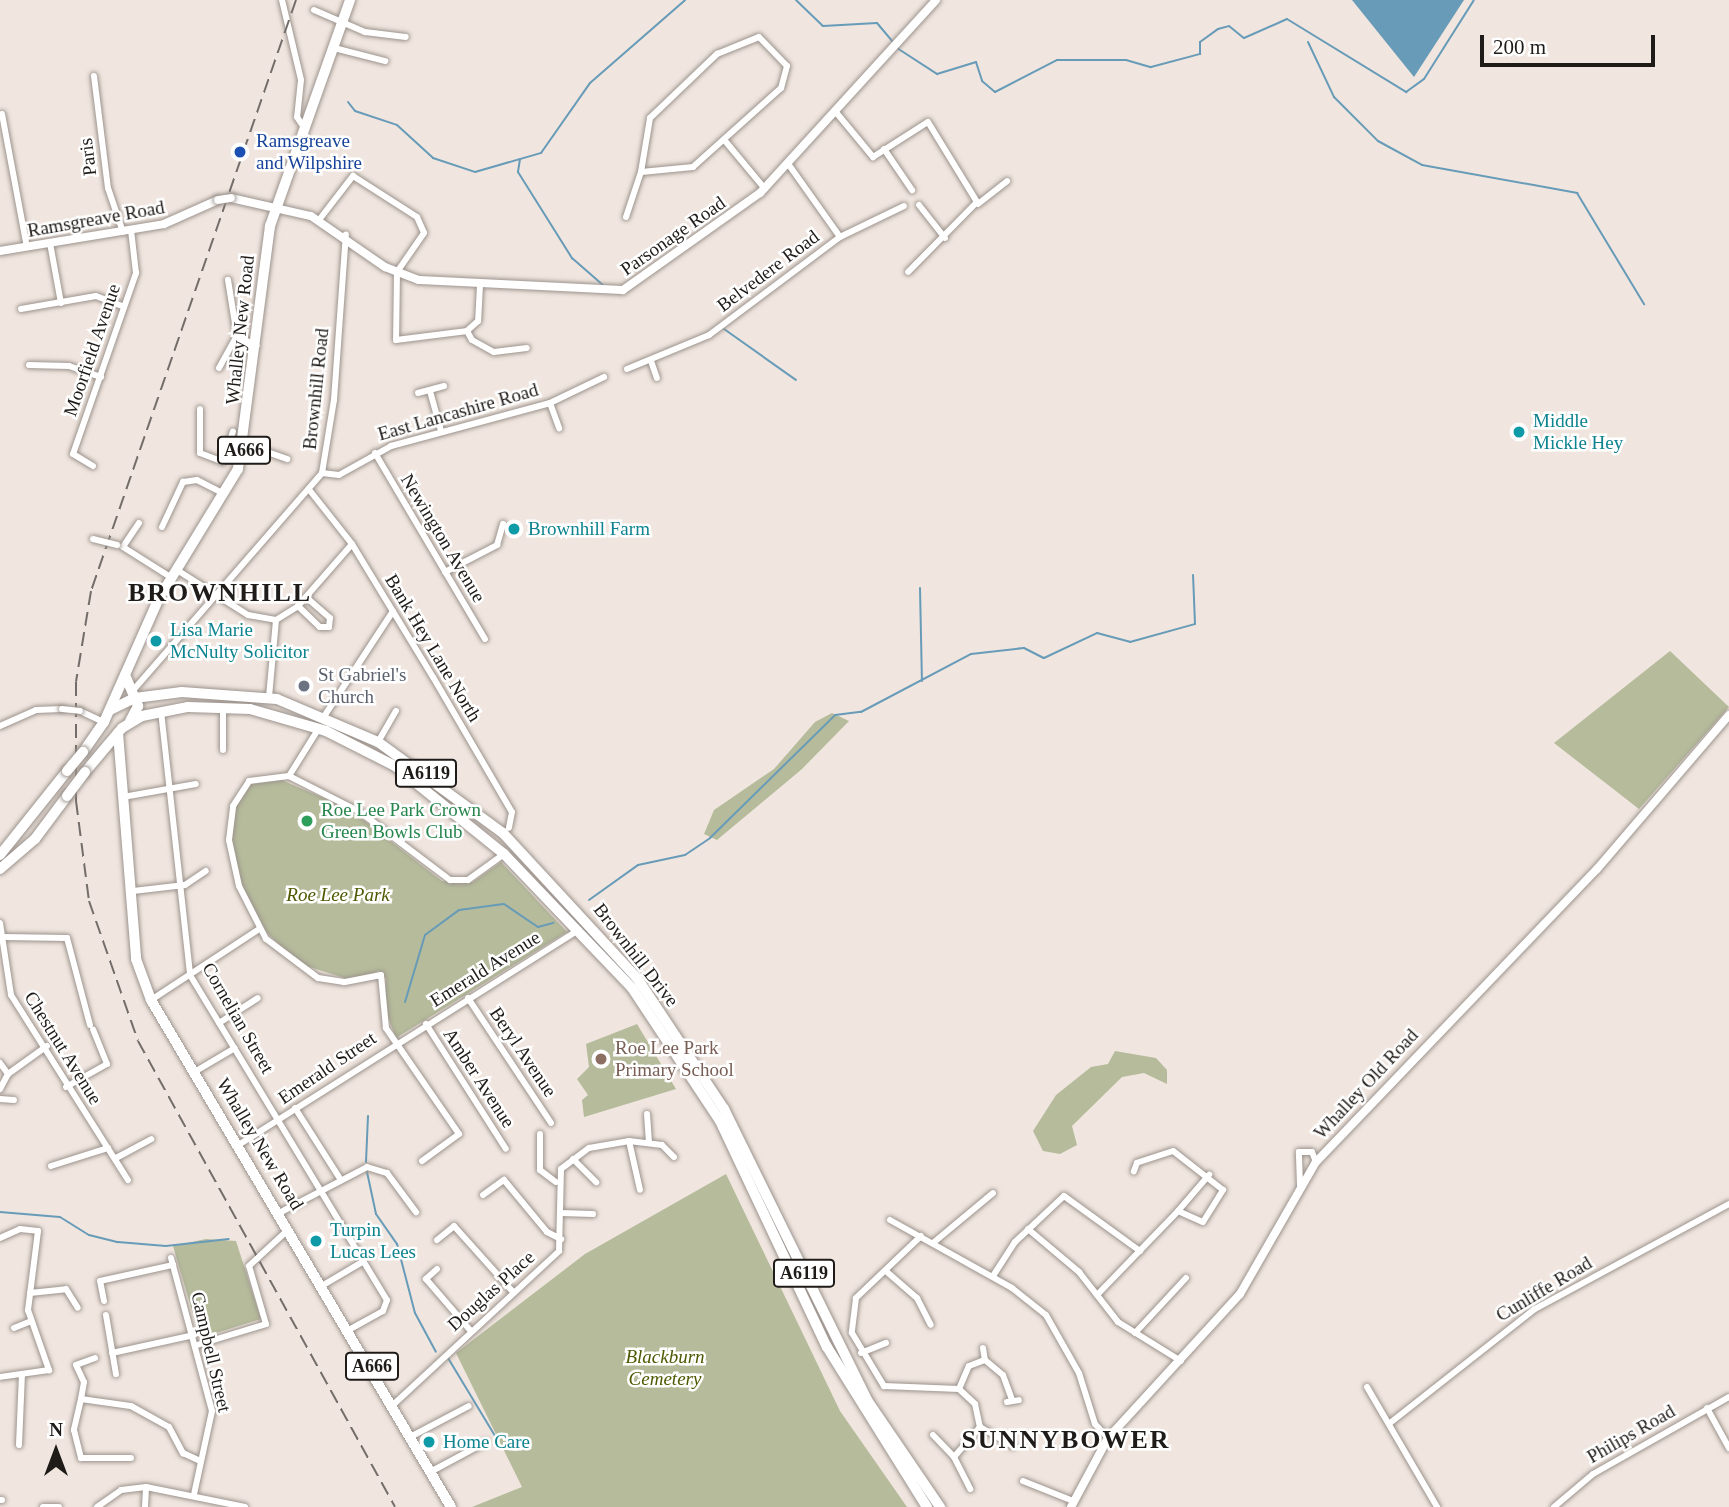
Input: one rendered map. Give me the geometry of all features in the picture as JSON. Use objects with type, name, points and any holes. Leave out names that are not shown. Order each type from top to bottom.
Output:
[{"type":"highway","name":"A666","points":[[334,48],[350,0]]},
{"type":"highway","name":"Whalley New Road","points":[[334,48],[306,131],[276,204],[244,448],[226,494],[175,574],[127,669],[104,722],[123,797],[134,891],[136,959],[151,1000],[325,1284],[451,1507]]},
{"type":"highway","points":[[127,669],[125,687],[135,692]]},
{"type":"highway","name":"Brownhill Drive","points":[[135,692],[221,690],[269,697],[325,715],[378,742],[503,833],[586,926],[637,978],[724,1109],[867,1400],[940,1507]]},
{"type":"highway","name":"A666","points":[[122,728],[138,710],[135,692]]},
{"type":"highway","name":"A6119","points":[[110,710],[135,692]]},
{"type":"highway","name":"Brownhill Drive","points":[[122,728],[161,711],[223,706],[319,728],[395,766],[504,854],[586,926],[632,988],[730,1137],[827,1347],[927,1507]]},
{"type":"highway","points":[[0,855],[104,722],[122,728]]},
{"type":"highway","name":"Whalley New Road","points":[[119,773],[122,728]]},
{"type":"highway","name":"A6119","points":[[0,869],[35,839],[122,728]]},
{"type":"street","points":[[282,0],[301,80],[297,117],[306,131]]},
{"type":"street","name":"Parsonage Road","points":[[276,204],[319,220],[346,234],[397,272],[480,285],[623,290],[765,188],[789,165],[907,26],[936,0]]},
{"type":"street","points":[[314,10],[341,25],[406,37]]},
{"type":"street","points":[[626,217],[641,172],[650,118],[717,54],[759,37],[783,55],[788,79],[726,142],[684,172],[641,172]]},
{"type":"street","points":[[334,48],[385,61]]},
{"type":"street","name":"Paris","points":[[94,76],[108,188],[127,231]]},
{"type":"street","points":[[835,111],[869,156],[928,122],[978,204]]},
{"type":"street","points":[[2,114],[27,247]]},
{"type":"street","points":[[726,142],[765,188]]},
{"type":"street","points":[[884,149],[912,190]]},
{"type":"street","points":[[789,165],[840,237]]},
{"type":"street","points":[[319,220],[348,179],[367,180],[424,223],[424,233],[397,272],[396,340],[467,331],[478,321],[480,285]]},
{"type":"street","points":[[908,272],[978,204],[1006,181]]},
{"type":"street","name":"Ramsgreave Road","points":[[0,251],[174,222],[218,200],[231,198],[276,204]]},
{"type":"street","points":[[919,205],[945,238]]},
{"type":"street","name":"Belvedere Road","points":[[627,369],[709,335],[840,237],[904,206]]},
{"type":"street","name":"Moorfield Avenue","points":[[93,466],[73,454],[137,268],[127,231]]},
{"type":"street","name":"Brownhill Road","points":[[135,692],[311,492],[322,473],[334,400],[346,234]]},
{"type":"street","points":[[50,243],[61,303]]},
{"type":"street","points":[[219,368],[237,336],[228,280]]},
{"type":"street","points":[[21,309],[96,296],[124,307]]},
{"type":"street","points":[[467,331],[494,352],[527,348]]},
{"type":"street","points":[[237,336],[257,346]]},
{"type":"street","points":[[651,361],[657,377]]},
{"type":"street","points":[[29,365],[69,366],[101,377]]},
{"type":"street","name":"East Lancashire Road","points":[[322,473],[339,475],[375,453],[441,431],[550,403],[604,377]]},
{"type":"street","points":[[418,393],[444,386]]},
{"type":"street","points":[[430,391],[441,431]]},
{"type":"street","points":[[550,403],[559,428]]},
{"type":"street","points":[[200,410],[200,453],[223,462],[233,432]]},
{"type":"street","points":[[228,449],[244,448],[287,459]]},
{"type":"street","name":"Newington Avenue","points":[[375,453],[485,639]]},
{"type":"street","points":[[162,527],[183,482],[197,480],[226,494]]},
{"type":"street","name":"Bank Hey Lane North","points":[[311,492],[352,544],[512,812],[509,828]]},
{"type":"street","points":[[120,546],[139,523]]},
{"type":"street","points":[[445,572],[497,545],[503,524]]},
{"type":"street","points":[[93,539],[120,546],[220,597],[248,615],[276,620],[298,606],[352,544]]},
{"type":"street","points":[[298,606],[329,627],[330,618],[306,597]]},
{"type":"street","points":[[325,715],[393,611]]},
{"type":"street","points":[[269,697],[276,620]]},
{"type":"street","points":[[223,706],[223,750]]},
{"type":"street","points":[[0,726],[36,710],[62,709],[80,711],[104,722]]},
{"type":"street","name":"Cornelian Street","points":[[161,711],[190,975],[321,1188],[388,1307],[351,1329]]},
{"type":"street","points":[[378,742],[396,711]]},
{"type":"street","name":"Whalley Old Road","points":[[1072,1504],[1108,1438],[1182,1362],[1240,1294],[1300,1185],[1316,1162],[1597,869],[1729,715]]},
{"type":"street","points":[[289,776],[319,728]]},
{"type":"street","points":[[422,1161],[460,1134],[396,1042],[381,1012],[381,975],[344,982],[318,978],[274,948],[259,929],[239,886],[229,821],[249,781],[289,776],[360,812],[450,880],[468,880],[504,854]]},
{"type":"street","points":[[123,797],[169,792],[196,785]]},
{"type":"street","points":[[134,891],[179,886],[206,871]]},
{"type":"street","name":"Chestnut Avenue","points":[[0,923],[11,995],[47,1046],[66,1087],[116,1158],[128,1180]]},
{"type":"street","name":"Emerald Avenue","points":[[396,1042],[586,926]]},
{"type":"street","points":[[151,1000],[259,929]]},
{"type":"street","points":[[4,937],[67,938],[91,1027],[107,1065],[66,1087]]},
{"type":"street","points":[[219,1023],[258,998]]},
{"type":"street","name":"Beryl Avenue","points":[[468,998],[551,1124]]},
{"type":"street","name":"Amber Avenue","points":[[426,1024],[506,1149]]},
{"type":"street","name":"Emerald Street","points":[[240,1144],[396,1042]]},
{"type":"street","points":[[0,1088],[8,1074],[47,1046]]},
{"type":"street","points":[[196,1071],[235,1048]]},
{"type":"street","points":[[0,1063],[8,1074]]},
{"type":"street","points":[[0,1099],[13,1100]]},
{"type":"street","points":[[295,1108],[338,1177]]},
{"type":"street","points":[[647,1114],[649,1141]]},
{"type":"street","points":[[484,1195],[504,1180],[547,1232],[561,1239],[561,1213],[556,1182],[540,1170],[540,1134]]},
{"type":"street","points":[[116,1158],[151,1139]]},
{"type":"street","points":[[629,1141],[640,1190]]},
{"type":"street","points":[[556,1182],[573,1159],[589,1148],[629,1141],[649,1141],[674,1157]]},
{"type":"street","points":[[51,1166],[108,1148]]},
{"type":"street","points":[[1300,1185],[1299,1152],[1309,1149],[1316,1162]]},
{"type":"street","points":[[1134,1171],[1137,1163],[1170,1150],[1209,1175],[1223,1188],[1208,1218],[1197,1223],[1178,1211]]},
{"type":"street","points":[[573,1159],[596,1182]]},
{"type":"street","points":[[281,1212],[355,1169],[387,1173],[414,1208],[404,1211]]},
{"type":"street","points":[[1097,1295],[1209,1175]]},
{"type":"street","points":[[933,1243],[993,1192]]},
{"type":"street","points":[[993,1276],[1028,1229],[1057,1199],[1070,1196],[1140,1251]]},
{"type":"street","name":"Cunliffe Road","points":[[1390,1423],[1535,1309],[1729,1204]]},
{"type":"street","points":[[561,1213],[593,1214]]},
{"type":"street","points":[[890,1220],[993,1276],[1046,1315],[1079,1373],[1095,1424],[1108,1438]]},
{"type":"street","points":[[437,1240],[454,1226],[513,1292]]},
{"type":"street","points":[[197,1345],[266,1324],[249,1266],[290,1228]]},
{"type":"street","points":[[0,1238],[20,1229],[38,1231],[30,1293],[31,1321],[48,1370],[0,1377]]},
{"type":"street","points":[[1028,1229],[1135,1333],[1182,1362]]},
{"type":"street","points":[[921,1236],[852,1305],[850,1325],[861,1353],[877,1381],[893,1390],[959,1390],[975,1405],[980,1427],[1013,1447]]},
{"type":"street","name":"Douglas Place","points":[[394,1404],[559,1251],[561,1239]]},
{"type":"street","points":[[325,1284],[363,1261]]},
{"type":"street","name":"Campbell Street","points":[[118,1277],[172,1262],[197,1345],[212,1425],[200,1461],[194,1494]]},
{"type":"street","points":[[104,1301],[100,1281],[118,1277],[116,1268]]},
{"type":"street","points":[[437,1269],[426,1279],[470,1331]]},
{"type":"street","points":[[887,1272],[917,1298],[931,1325]]},
{"type":"street","points":[[1135,1333],[1186,1278]]},
{"type":"street","points":[[30,1293],[66,1289],[78,1308]]},
{"type":"street","points":[[106,1315],[116,1374]]},
{"type":"street","points":[[13,1328],[31,1321]]},
{"type":"street","points":[[112,1353],[194,1335]]},
{"type":"street","points":[[861,1353],[877,1340],[886,1343]]},
{"type":"street","points":[[983,1348],[985,1360],[1003,1375],[1013,1401]]},
{"type":"street","points":[[78,1468],[81,1458],[74,1430],[83,1381],[76,1365],[95,1358]]},
{"type":"street","points":[[959,1390],[969,1366],[985,1360]]},
{"type":"street","points":[[19,1445],[22,1374]]},
{"type":"street","points":[[1367,1387],[1436,1507]]},
{"type":"street","name":"Philips Road","points":[[1554,1507],[1593,1474],[1729,1397]]},
{"type":"street","points":[[81,1399],[131,1406],[169,1427],[183,1453],[200,1461]]},
{"type":"street","points":[[412,1436],[469,1406]]},
{"type":"street","points":[[1707,1408],[1729,1448]]},
{"type":"street","points":[[954,1457],[980,1427]]},
{"type":"street","points":[[933,1435],[954,1457],[970,1489]]},
{"type":"street","points":[[432,1471],[486,1442]]},
{"type":"street","points":[[81,1458],[131,1458]]},
{"type":"street","points":[[1023,1481],[1072,1504]]},
{"type":"street","points":[[145,1507],[146,1488]]},
{"type":"street","points":[[97,1507],[121,1489],[146,1488],[194,1494],[245,1507]]},
{"type":"street","points":[[211,1498],[211,1507]]},
{"type":"street","points":[[43,1507],[59,1507]]},
{"type":"green space","points":[[1670,651],[1729,707],[1639,809],[1554,743]]},
{"type":"green space","points":[[832,713],[849,721],[802,769],[717,840],[704,834],[714,810],[774,769],[815,722]]},
{"type":"green space","name":"Roe Lee Park","points":[[277,778],[349,809],[442,881],[473,882],[501,862],[567,932],[396,1038],[384,1007],[386,979],[379,971],[351,980],[300,964],[266,932],[240,885],[230,840],[234,805],[250,783]]},
{"type":"green space","points":[[637,1024],[676,1089],[584,1117],[582,1100],[588,1095],[577,1079],[589,1067],[586,1044]]},
{"type":"green space","points":[[1115,1051],[1156,1058],[1167,1070],[1167,1084],[1144,1073],[1122,1077],[1072,1126],[1077,1145],[1060,1154],[1043,1151],[1033,1131],[1056,1095],[1091,1067],[1108,1064]]},
{"type":"green space","name":"Blackburn Cemetery","points":[[726,1174],[840,1411],[907,1507],[472,1507],[522,1487],[456,1353],[585,1254]]},
{"type":"green space","points":[[206,1239],[236,1241],[261,1319],[200,1338],[173,1246]]},
{"type":"water","points":[[1352,0],[1464,0],[1414,77]]},
{"type":"waterway","points":[[348,102],[355,111],[397,125],[433,158],[475,172],[541,153],[590,83],[685,0]]},
{"type":"waterway","points":[[796,0],[823,26],[877,23],[894,43]]},
{"type":"waterway","points":[[897,48],[937,74],[976,62],[982,81],[995,92],[1057,60],[1126,60],[1151,67],[1200,54],[1200,42],[1218,29],[1229,26],[1244,38],[1287,19],[1406,92],[1424,79],[1474,0]]},
{"type":"waterway","points":[[1308,42],[1334,97],[1378,141],[1422,165],[1577,193],[1644,304]]},
{"type":"waterway","points":[[520,159],[518,172],[572,258],[603,285]]},
{"type":"waterway","points":[[724,329],[796,380]]},
{"type":"waterway","points":[[589,900],[638,865],[685,855],[710,838],[835,715],[861,712],[971,654],[1024,648],[1044,658],[1097,633],[1130,642],[1195,624],[1193,575]]},
{"type":"waterway","points":[[920,588],[922,681]]},
{"type":"waterway","points":[[405,1002],[425,935],[459,910],[504,904],[538,927],[553,923]]},
{"type":"waterway","points":[[366,1162],[368,1116]]},
{"type":"waterway","points":[[367,1172],[376,1214],[397,1244],[415,1313],[436,1352]]},
{"type":"waterway","points":[[0,1212],[60,1217],[89,1235],[118,1242],[166,1246],[229,1239]]},
{"type":"waterway","points":[[448,1358],[498,1441]]},
{"type":"railway","points":[[296,0],[91,591],[76,682],[76,801],[89,901],[138,1041],[395,1507]]},
{"type":"place","name":"Ramsgreave and Wilpshire","points":[[240,152]]},
{"type":"place","name":"Middle Mickle Hey","points":[[1519,432]]},
{"type":"place","name":"Brownhill Farm","points":[[514,529]]},
{"type":"place","name":"Lisa Marie McNulty Solicitor","points":[[156,641]]},
{"type":"place","name":"St Gabriel's Church","points":[[304,686]]},
{"type":"place","name":"Roe Lee Park Crown Green Bowls Club","points":[[307,821]]},
{"type":"place","name":"Roe Lee Park Primary School","points":[[601,1059]]},
{"type":"place","name":"Turpin Lucas Lees","points":[[316,1241]]},
{"type":"place","name":"Home Care","points":[[429,1442]]},
{"type":"district","name":"BROWNHILL","points":[[220,593]]},
{"type":"district","name":"SUNNYBOWER","points":[[1066,1440]]}]
